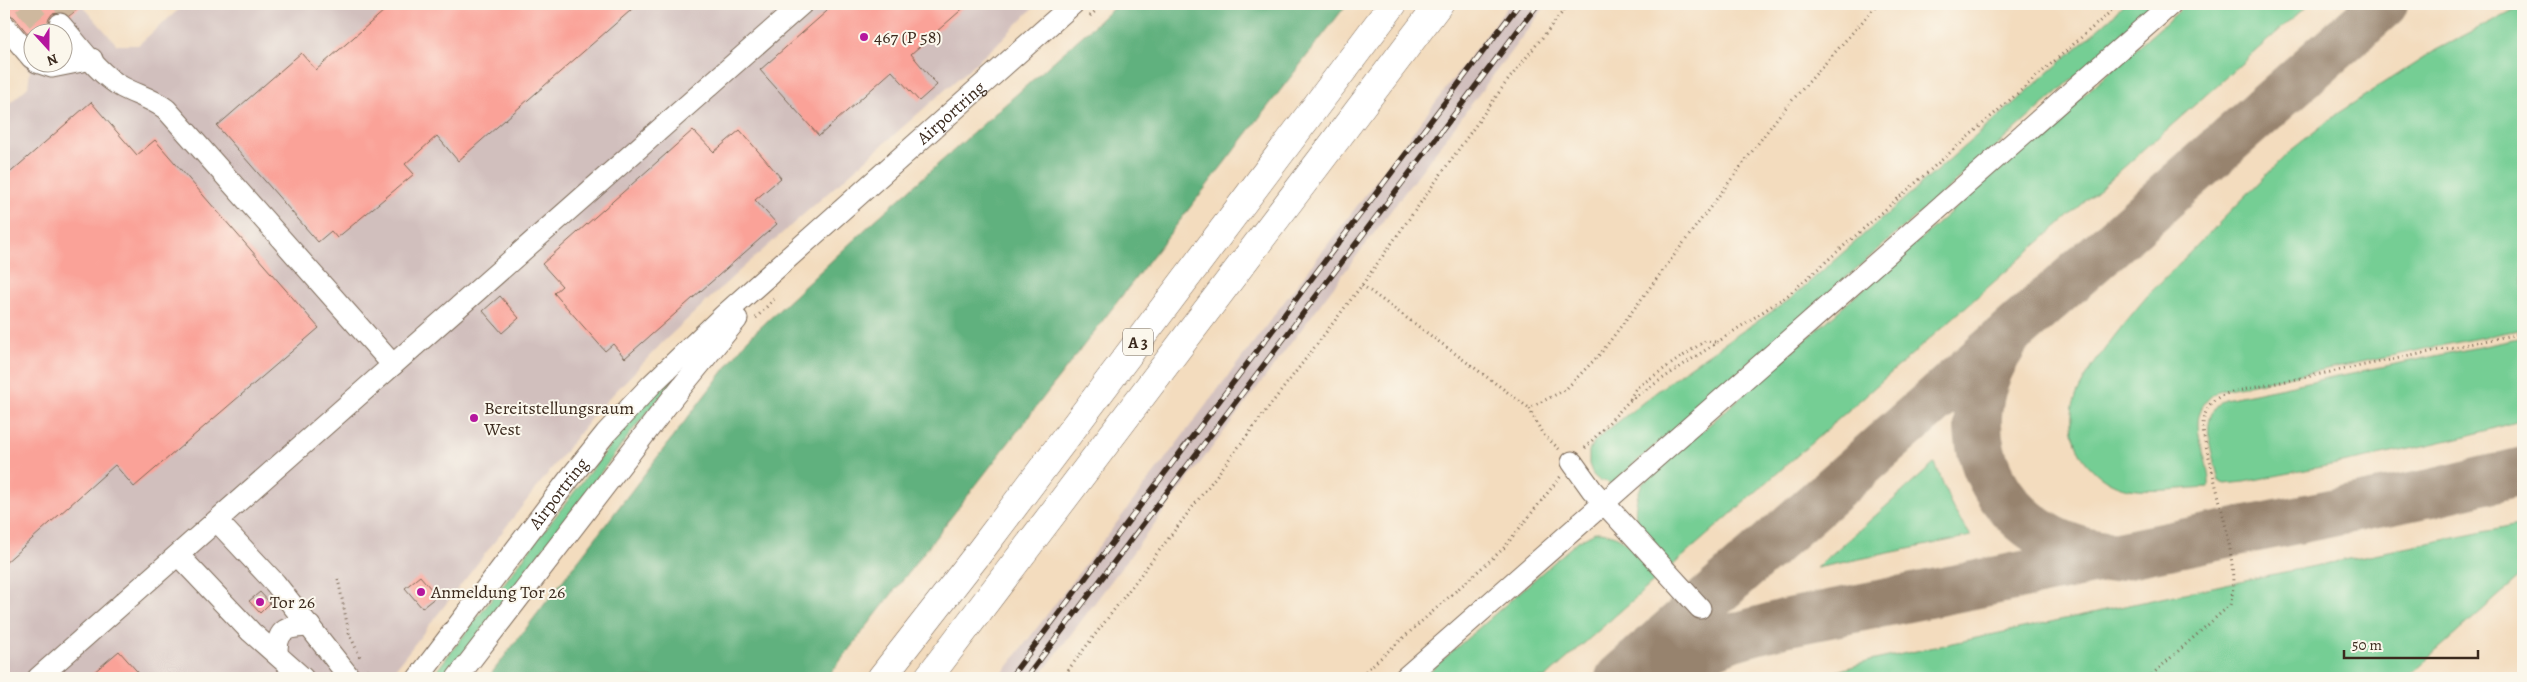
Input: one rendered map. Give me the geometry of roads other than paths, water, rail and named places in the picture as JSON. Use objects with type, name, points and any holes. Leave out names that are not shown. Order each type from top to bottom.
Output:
[{"type":"highway","name":"A 3","points":[[881,678],[981,550],[1393,4]]},
{"type":"highway","name":"A 3","points":[[928,678],[1439,4]]},
{"type":"street","points":[[38,678],[802,4]]},
{"type":"street","points":[[1406,678],[1603,502],[2171,4]]},
{"type":"street","name":"Airportring","points":[[418,678],[606,433],[687,350],[829,223],[1081,10]]},
{"type":"street","points":[[4,25],[22,46]]},
{"type":"street","points":[[72,35],[106,75],[122,87],[155,100],[166,110],[393,365]]},
{"type":"street","points":[[72,35],[92,59]]},
{"type":"street","points":[[72,63],[92,59]]},
{"type":"street","name":"Airportring","points":[[458,678],[680,388],[741,314],[829,223]]},
{"type":"street","points":[[1572,462],[1603,502],[1700,608]]},
{"type":"street","points":[[217,521],[260,551],[285,574],[302,594],[310,609],[310,626],[357,673]]},
{"type":"street","points":[[178,555],[214,609],[241,637],[255,646],[277,653],[303,678]]},
{"type":"street","points":[[277,653],[279,637],[283,630],[292,627],[310,626]]},
{"type":"tunnel","points":[[24,4],[39,22]]},
{"type":"tunnel","points":[[63,4],[71,14]]},
{"type":"railway","points":[[1010,678],[1519,4]]},
{"type":"railway","points":[[1026,678],[1538,4]]},
{"type":"place","name":"467 (P 58)","points":[[864,37]]},
{"type":"place","name":"Bereitstellungsraum West","points":[[474,418]]},
{"type":"place","name":"Anmeldung Tor 26","points":[[421,592]]},
{"type":"place","name":"Tor 26","points":[[260,602]]}]
